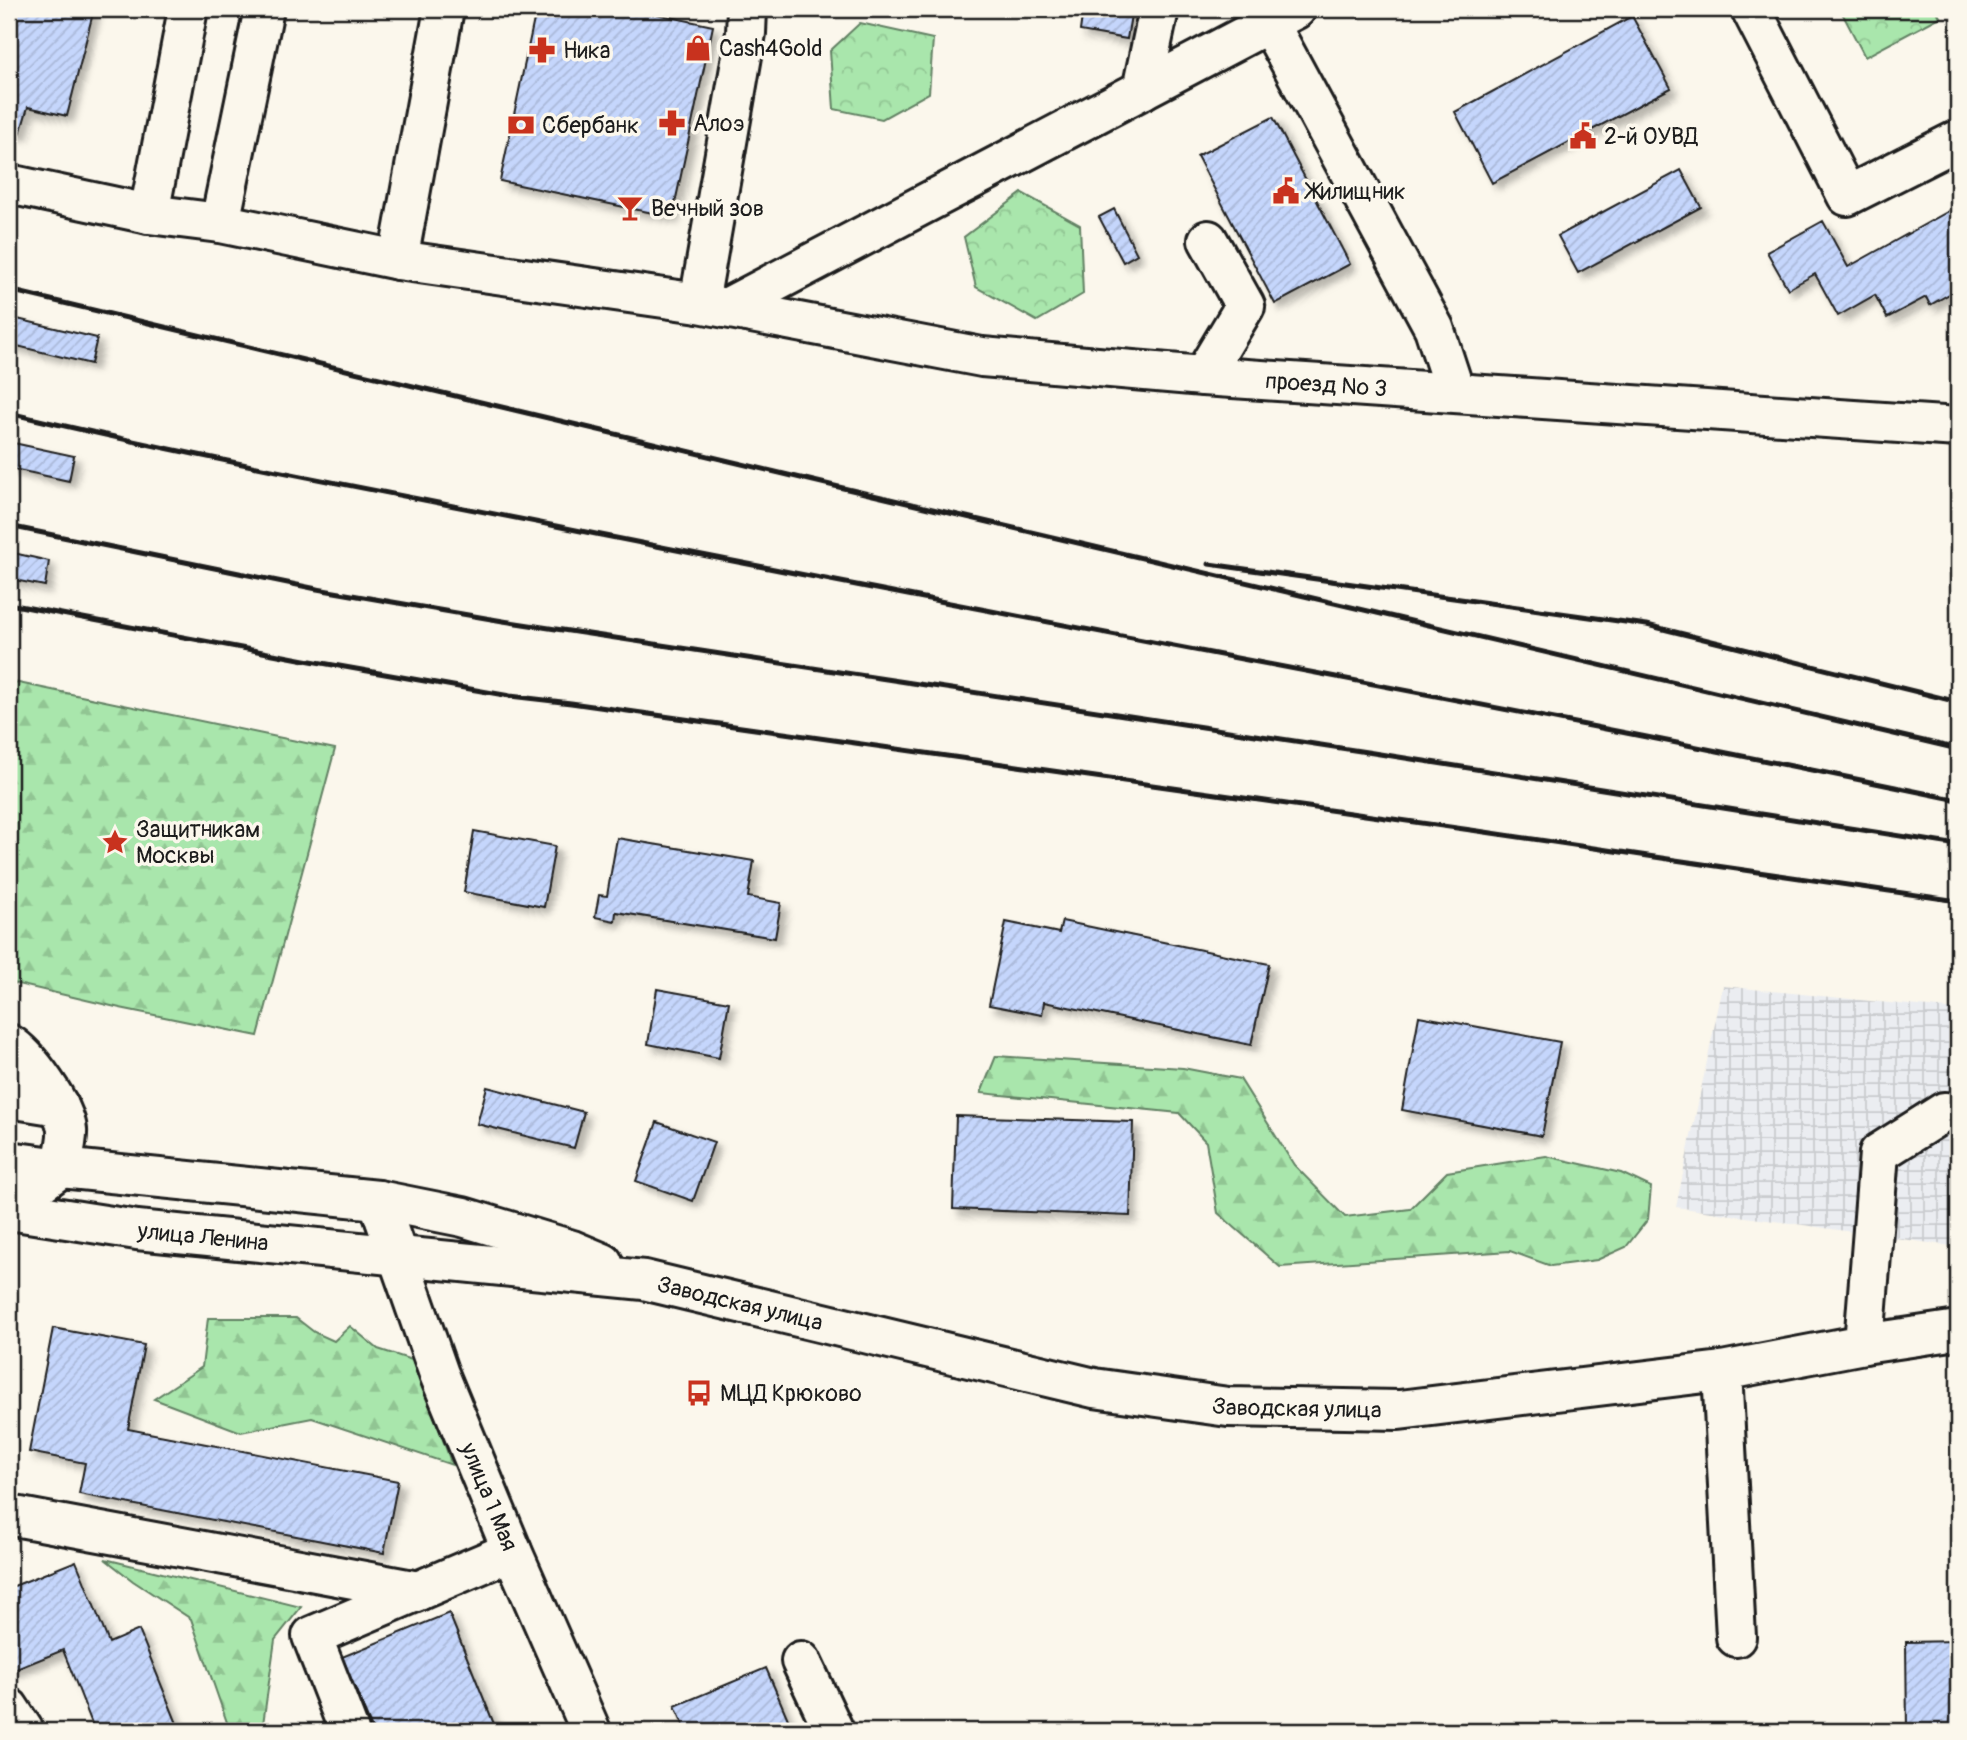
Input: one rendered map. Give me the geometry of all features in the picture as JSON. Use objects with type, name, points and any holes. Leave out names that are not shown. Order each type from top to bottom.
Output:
[{"type":"street","points":[[149,214],[188,9]]},
{"type":"street","points":[[220,223],[264,9]]},
{"type":"street","points":[[398,260],[444,9]]},
{"type":"street","points":[[713,306],[747,9]]},
{"type":"street","points":[[1142,90],[1159,9]]},
{"type":"street","points":[[1751,9],[1847,196],[1958,140]]},
{"type":"street","points":[[713,306],[1283,16],[1434,328],[1455,392]]},
{"type":"street","name":"проезд № 3","points":[[9,184],[149,214],[220,223],[398,260],[713,306],[982,357],[1203,376],[1958,427]]},
{"type":"street","points":[[1203,376],[1245,306],[1208,240]]},
{"type":"street","points":[[9,1044],[37,1071],[59,1106],[68,1130],[61,1168],[9,1208]]},
{"type":"street","points":[[9,1098],[59,1106]]},
{"type":"street","points":[[1864,1344],[1879,1153],[1944,1112],[1958,1113]]},
{"type":"street","points":[[9,1161],[378,1200]]},
{"type":"street","name":"Заводская улица","points":[[378,1200],[463,1217],[500,1228],[572,1250],[643,1280]]},
{"type":"street","name":"улица 1 Мая","points":[[378,1200],[439,1374],[512,1551],[591,1731]]},
{"type":"street","name":"улица Ленина","points":[[9,1208],[137,1230],[399,1257]]},
{"type":"street","name":"Заводская улица","points":[[399,1257],[643,1280],[1094,1388],[1228,1407],[1399,1410],[1721,1371],[1864,1344],[1958,1330]]},
{"type":"street","points":[[1721,1371],[1736,1637]]},
{"type":"street","points":[[9,1515],[418,1591]]},
{"type":"street","points":[[349,1731],[312,1636],[512,1551]]},
{"type":"street","points":[[801,1661],[834,1731]]},
{"type":"street","points":[[9,1708],[24,1731]]},
{"type":"shaded area","points":[[1723,986],[1958,1010],[1958,1247],[1676,1207]]},
{"type":"green space","points":[[1840,9],[1936,9],[1940,17],[1865,57]]},
{"type":"green space","points":[[860,23],[933,39],[929,93],[882,119],[834,109],[830,51]]},
{"type":"green space","points":[[1022,193],[1080,225],[1083,294],[1037,321],[976,287],[964,237]]},
{"type":"green space","points":[[9,681],[335,749],[258,1036],[9,982]]},
{"type":"green space","points":[[996,1056],[1183,1068],[1240,1079],[1294,1165],[1345,1217],[1410,1209],[1447,1172],[1546,1156],[1621,1173],[1651,1187],[1648,1219],[1626,1247],[1597,1260],[1551,1266],[1510,1251],[1280,1267],[1218,1213],[1206,1142],[1179,1113],[981,1093]]},
{"type":"green space","points":[[208,1318],[296,1318],[314,1332],[334,1341],[350,1326],[378,1349],[412,1360],[452,1465],[312,1418],[241,1432],[154,1399],[202,1367]]},
{"type":"green space","points":[[105,1559],[301,1607],[275,1640],[262,1731],[230,1731],[191,1619]]},
{"type":"building","points":[[9,9],[94,9],[67,116],[28,107],[20,134],[9,131]]},
{"type":"building","points":[[533,9],[632,9],[713,26],[672,217],[500,181],[536,10]]},
{"type":"building","points":[[1083,9],[1132,9],[1127,39],[1080,31]]},
{"type":"building","points":[[1632,16],[1671,88],[1492,183],[1455,112]]},
{"type":"building","points":[[1273,117],[1350,264],[1275,304],[1197,156]]},
{"type":"building","points":[[1681,170],[1701,207],[1578,273],[1558,236]]},
{"type":"building","points":[[1958,206],[1958,289],[1930,305],[1926,297],[1887,318],[1875,295],[1838,316],[1815,274],[1788,289],[1767,252],[1823,221],[1848,267]]},
{"type":"building","points":[[1114,209],[1137,254],[1123,262],[1099,217]]},
{"type":"building","points":[[9,317],[97,338],[91,364],[9,344]]},
{"type":"building","points":[[9,442],[74,456],[69,481],[9,468]]},
{"type":"building","points":[[9,552],[49,561],[45,586],[9,579]]},
{"type":"building","points":[[474,831],[555,846],[544,907],[464,892]]},
{"type":"building","points":[[617,838],[754,861],[748,897],[781,903],[775,938],[616,912],[615,921],[595,917],[599,895],[607,896]]},
{"type":"building","points":[[1062,921],[1269,964],[1251,1045],[1044,1002],[1042,1015],[989,1005],[1006,922],[1059,933]]},
{"type":"building","points":[[657,989],[729,1002],[719,1058],[648,1044]]},
{"type":"building","points":[[1419,1016],[1560,1042],[1542,1136],[1402,1110]]},
{"type":"building","points":[[487,1087],[584,1112],[574,1148],[477,1124]]},
{"type":"building","points":[[956,1116],[1133,1122],[1130,1216],[953,1209]]},
{"type":"building","points":[[657,1122],[714,1142],[693,1201],[636,1181]]},
{"type":"building","points":[[53,1328],[144,1345],[128,1429],[398,1481],[384,1553],[79,1494],[85,1463],[29,1452]]},
{"type":"building","points":[[76,1561],[109,1643],[139,1630],[180,1731],[95,1731],[63,1650],[9,1672],[9,1588]]},
{"type":"building","points":[[449,1613],[494,1724],[476,1731],[373,1731],[342,1657]]},
{"type":"building","points":[[1958,1641],[1958,1731],[1907,1731],[1906,1642]]},
{"type":"building","points":[[766,1668],[793,1731],[686,1731],[675,1706]]},
{"type":"railway","points":[[9,290],[1958,749]]},
{"type":"railway","points":[[9,413],[351,486],[1608,729],[1958,800]]},
{"type":"railway","points":[[9,526],[317,589],[503,621],[1958,845]]},
{"type":"railway","points":[[1209,564],[1647,625],[1958,702]]},
{"type":"railway","points":[[9,604],[510,696],[1958,901]]},
{"type":"place","name":"Cash4Gold","points":[[698,48]]},
{"type":"place","name":"Ника","points":[[542,50]]},
{"type":"place","name":"Алоэ","points":[[672,123]]},
{"type":"place","name":"Сбербанк","points":[[521,125]]},
{"type":"place","name":"2-й ОУВД","points":[[1583,136]]},
{"type":"place","name":"Жилищник","points":[[1286,191]]},
{"type":"place","name":"Вечный зов","points":[[630,208]]},
{"type":"place","name":"Защитникам Москвы","points":[[115,842]]},
{"type":"place","name":"МЦД Крюково","points":[[699,1393]]}]
